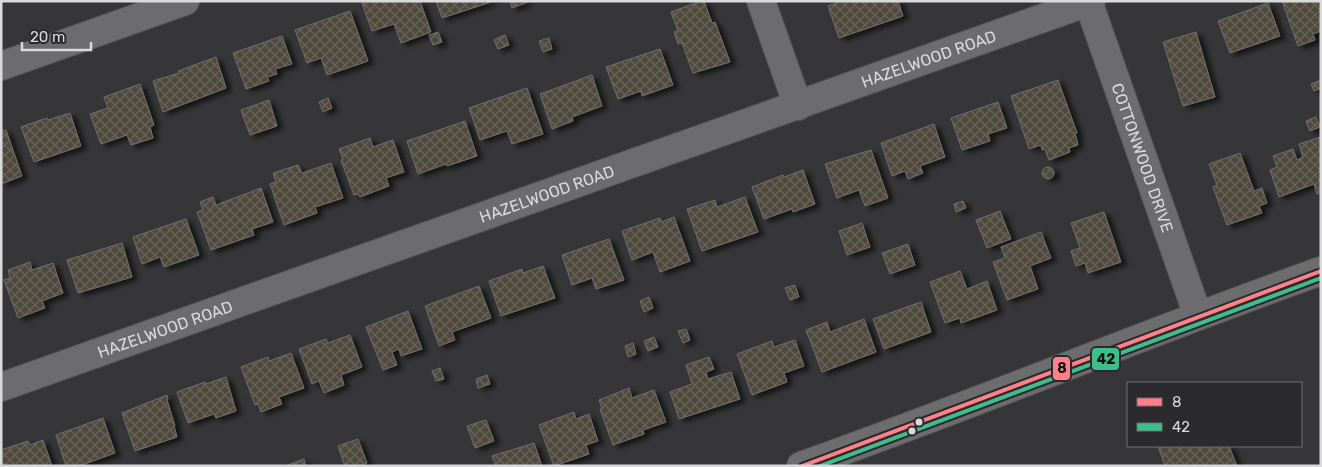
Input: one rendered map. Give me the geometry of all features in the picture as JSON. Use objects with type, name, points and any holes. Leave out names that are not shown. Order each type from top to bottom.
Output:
[{"type":"main road","points":[[801,466],[1321,271]]},
{"type":"street","points":[[1,66],[186,1]]},
{"type":"street","points":[[761,1],[798,106]]},
{"type":"street","name":"HAZELWOOD ROAD","points":[[1,387],[1089,2]]},
{"type":"street","name":"COTTONWOOD DRIVE","points":[[1089,2],[1198,316]]},
{"type":"building","points":[[366,1],[420,1],[431,32],[401,43],[394,24],[372,31],[362,3]]},
{"type":"building","points":[[436,1],[490,1],[491,2],[442,18]]},
{"type":"building","points":[[510,1],[527,1],[528,2],[512,8]]},
{"type":"building","points":[[704,1],[712,23],[715,22],[730,62],[693,73],[682,43],[678,44],[674,32],[678,31],[671,12]]},
{"type":"building","points":[[842,1],[898,1],[903,16],[839,38],[828,6]]},
{"type":"building","points":[[1282,1],[1321,1],[1321,31],[1313,34],[1315,40],[1298,46]]},
{"type":"building","points":[[1268,3],[1280,36],[1230,53],[1218,21]]},
{"type":"building","points":[[350,11],[368,61],[327,75],[321,58],[307,63],[295,30]]},
{"type":"building","points":[[438,32],[442,42],[433,45],[429,35]]},
{"type":"building","points":[[1196,32],[1215,97],[1183,106],[1163,42]]},
{"type":"building","points":[[505,35],[509,45],[498,49],[494,40]]},
{"type":"building","points":[[282,36],[292,64],[275,69],[277,74],[267,77],[269,81],[246,89],[233,53]]},
{"type":"building","points":[[549,38],[552,49],[543,52],[539,41]]},
{"type":"building","points":[[660,49],[673,85],[642,96],[641,91],[618,99],[606,67]]},
{"type":"building","points":[[216,57],[226,88],[163,112],[153,81],[179,73],[178,71]]},
{"type":"building","points":[[592,75],[602,106],[572,117],[573,121],[552,129],[540,94]]},
{"type":"building","points":[[1058,80],[1077,133],[1075,133],[1078,145],[1069,148],[1070,152],[1049,160],[1045,149],[1042,150],[1041,145],[1029,149],[1011,96]]},
{"type":"building","points":[[1321,80],[1321,88],[1314,91],[1311,84]]},
{"type":"building","points":[[140,84],[154,125],[150,127],[153,138],[131,145],[127,135],[101,144],[90,114],[108,108],[104,97]]},
{"type":"building","points":[[527,88],[543,134],[512,144],[507,131],[480,140],[469,108]]},
{"type":"building","points":[[328,98],[332,108],[323,112],[319,102]]},
{"type":"building","points":[[269,100],[277,126],[250,135],[241,110]]},
{"type":"building","points":[[998,102],[1007,128],[988,134],[990,141],[962,150],[951,118]]},
{"type":"building","points":[[70,113],[81,146],[34,162],[21,127],[47,118],[48,120]]},
{"type":"building","points":[[1316,117],[1320,127],[1310,131],[1306,121]]},
{"type":"building","points":[[465,121],[477,156],[418,174],[407,141]]},
{"type":"building","points":[[934,124],[945,157],[920,166],[923,173],[908,179],[905,171],[892,176],[881,143]]},
{"type":"building","points":[[6,130],[22,176],[1,184],[1,131]]},
{"type":"building","points":[[1321,137],[1321,193],[1317,194],[1314,184],[1279,197],[1270,170],[1277,167],[1273,156],[1293,149],[1297,160],[1303,157],[1299,144]]},
{"type":"building","points":[[370,138],[373,147],[393,140],[404,172],[386,178],[389,186],[360,197],[358,194],[354,195],[341,160],[343,159],[339,149]]},
{"type":"building","points":[[871,150],[888,198],[865,206],[859,190],[837,198],[825,164]]},
{"type":"building","points":[[1240,153],[1254,191],[1262,188],[1267,203],[1259,206],[1262,213],[1227,225],[1213,187],[1217,185],[1209,164]]},
{"type":"building","points":[[331,163],[343,198],[315,207],[317,213],[284,225],[270,184],[276,182],[273,173],[298,165],[302,173]]},
{"type":"building","points":[[1046,167],[1050,167],[1054,173],[1050,179],[1046,179],[1042,175],[1042,171]]},
{"type":"building","points":[[803,170],[815,204],[793,212],[792,209],[764,219],[752,187],[783,175],[784,177]]},
{"type":"building","points":[[261,188],[273,222],[252,229],[254,235],[211,250],[197,212],[203,210],[200,202],[213,197],[216,205]]},
{"type":"building","points":[[745,197],[758,232],[702,251],[687,209],[715,200],[717,207]]},
{"type":"building","points":[[963,201],[966,208],[956,212],[954,204]]},
{"type":"building","points":[[1000,211],[1011,239],[987,248],[976,220]]},
{"type":"building","points":[[1104,212],[1121,262],[1088,273],[1085,263],[1076,266],[1071,251],[1080,248],[1071,223]]},
{"type":"building","points":[[674,217],[690,261],[660,272],[653,252],[632,260],[622,231],[660,218],[661,222]]},
{"type":"building","points":[[186,219],[199,255],[164,267],[160,257],[142,264],[133,237]]},
{"type":"building","points":[[862,223],[870,247],[847,255],[839,231]]},
{"type":"building","points":[[1041,232],[1051,258],[1030,266],[1038,289],[1007,300],[993,262],[1005,258],[1001,247]]},
{"type":"building","points":[[609,239],[624,280],[596,289],[592,278],[572,285],[562,255]]},
{"type":"building","points":[[122,243],[132,277],[78,293],[67,260]]},
{"type":"building","points":[[908,244],[915,265],[890,274],[882,253]]},
{"type":"building","points":[[30,262],[32,270],[53,263],[63,293],[42,301],[45,308],[18,318],[4,280],[10,278],[8,270]]},
{"type":"building","points":[[543,266],[555,298],[501,316],[489,281],[522,269],[523,273]]},
{"type":"building","points":[[960,271],[967,289],[987,281],[997,310],[961,323],[960,318],[945,323],[930,282]]},
{"type":"building","points":[[795,285],[799,297],[790,300],[785,288]]},
{"type":"building","points":[[479,286],[491,318],[452,332],[455,340],[439,346],[425,306]]},
{"type":"building","points":[[649,297],[653,308],[644,312],[640,301]]},
{"type":"building","points":[[921,302],[931,332],[884,349],[873,319]]},
{"type":"building","points":[[408,311],[422,349],[401,356],[399,349],[392,352],[397,365],[383,370],[366,327]]},
{"type":"building","points":[[864,319],[876,352],[822,372],[806,330],[827,322],[830,332]]},
{"type":"building","points":[[686,329],[690,340],[683,343],[678,331]]},
{"type":"building","points":[[350,335],[362,367],[341,375],[344,385],[324,393],[319,381],[312,384],[299,349],[326,339],[328,343]]},
{"type":"building","points":[[654,337],[658,347],[648,351],[644,341]]},
{"type":"building","points":[[795,340],[804,366],[784,373],[787,382],[752,395],[737,354],[772,341],[774,347]]},
{"type":"building","points":[[633,343],[636,354],[628,357],[625,346]]},
{"type":"building","points":[[291,353],[304,388],[279,397],[282,404],[261,412],[258,404],[255,405],[241,367],[268,357],[269,361]]},
{"type":"building","points":[[709,357],[714,369],[706,372],[708,379],[731,372],[740,399],[679,419],[670,392],[692,384],[686,365]]},
{"type":"building","points":[[440,368],[444,379],[436,381],[432,371]]},
{"type":"building","points":[[487,375],[490,384],[478,388],[476,379]]},
{"type":"building","points":[[226,377],[236,411],[216,418],[214,414],[188,423],[177,392]]},
{"type":"building","points":[[629,388],[632,398],[654,390],[666,422],[643,430],[644,434],[613,445],[600,409],[602,409],[599,400]]},
{"type":"building","points":[[167,395],[177,437],[135,451],[122,413]]},
{"type":"building","points":[[574,412],[576,419],[589,414],[598,441],[586,445],[589,454],[554,466],[539,425]]},
{"type":"building","points":[[103,418],[115,453],[79,466],[66,466],[56,435]]},
{"type":"building","points":[[486,420],[494,441],[475,448],[467,426]]},
{"type":"building","points":[[358,439],[367,463],[360,466],[345,466],[338,446]]},
{"type":"building","points":[[43,440],[52,466],[1,466],[1,450],[28,441],[30,445]]},
{"type":"building","points":[[534,443],[542,466],[496,466],[492,456]]},
{"type":"building","points":[[1158,447],[1229,447],[1237,466],[1165,466]]},
{"type":"building","points":[[304,459],[306,466],[285,466]]},
{"type":"transit line","name":"8","points":[[802,466],[1321,271]]},
{"type":"transit line","name":"42","points":[[820,466],[1321,278]]}]
